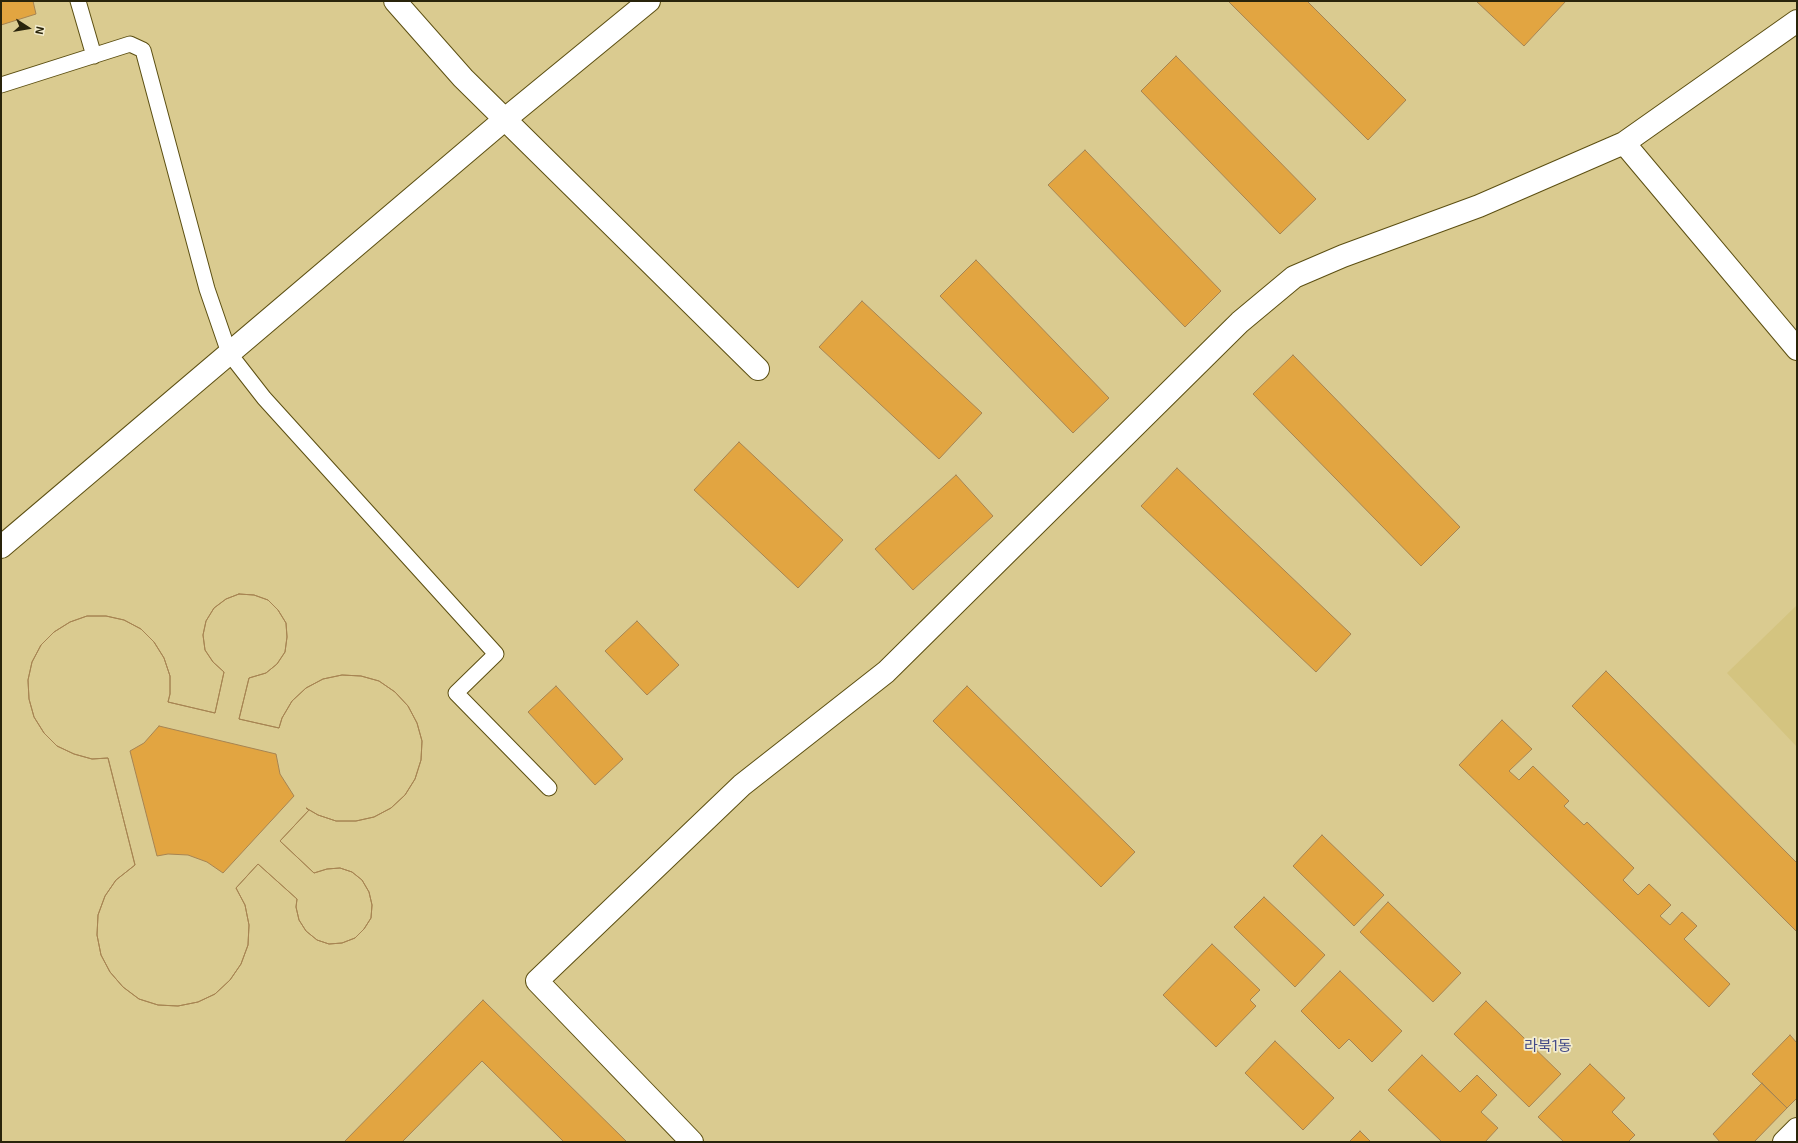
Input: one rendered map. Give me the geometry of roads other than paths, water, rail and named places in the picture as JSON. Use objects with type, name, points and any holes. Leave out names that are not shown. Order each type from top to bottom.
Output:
[{"type":"street","points":[[395,1],[463,78],[504,120],[758,369]]},
{"type":"street","points":[[1,547],[504,120],[649,1]]},
{"type":"street","points":[[692,1142],[537,981],[742,785],[886,672],[1240,322],[1294,277],[1343,256],[1479,206],[1624,143],[1797,21]]},
{"type":"street","points":[[1624,143],[1797,349]]},
{"type":"street","points":[[1784,1142],[1797,1129]]},
{"type":"lane","points":[[78,1],[94,56]]},
{"type":"lane","points":[[1,85],[130,44],[143,50],[207,289],[229,353],[264,398],[496,654],[456,693],[549,788]]},
{"type":"district","name":"라북1동","points":[[1548,1046]]}]
